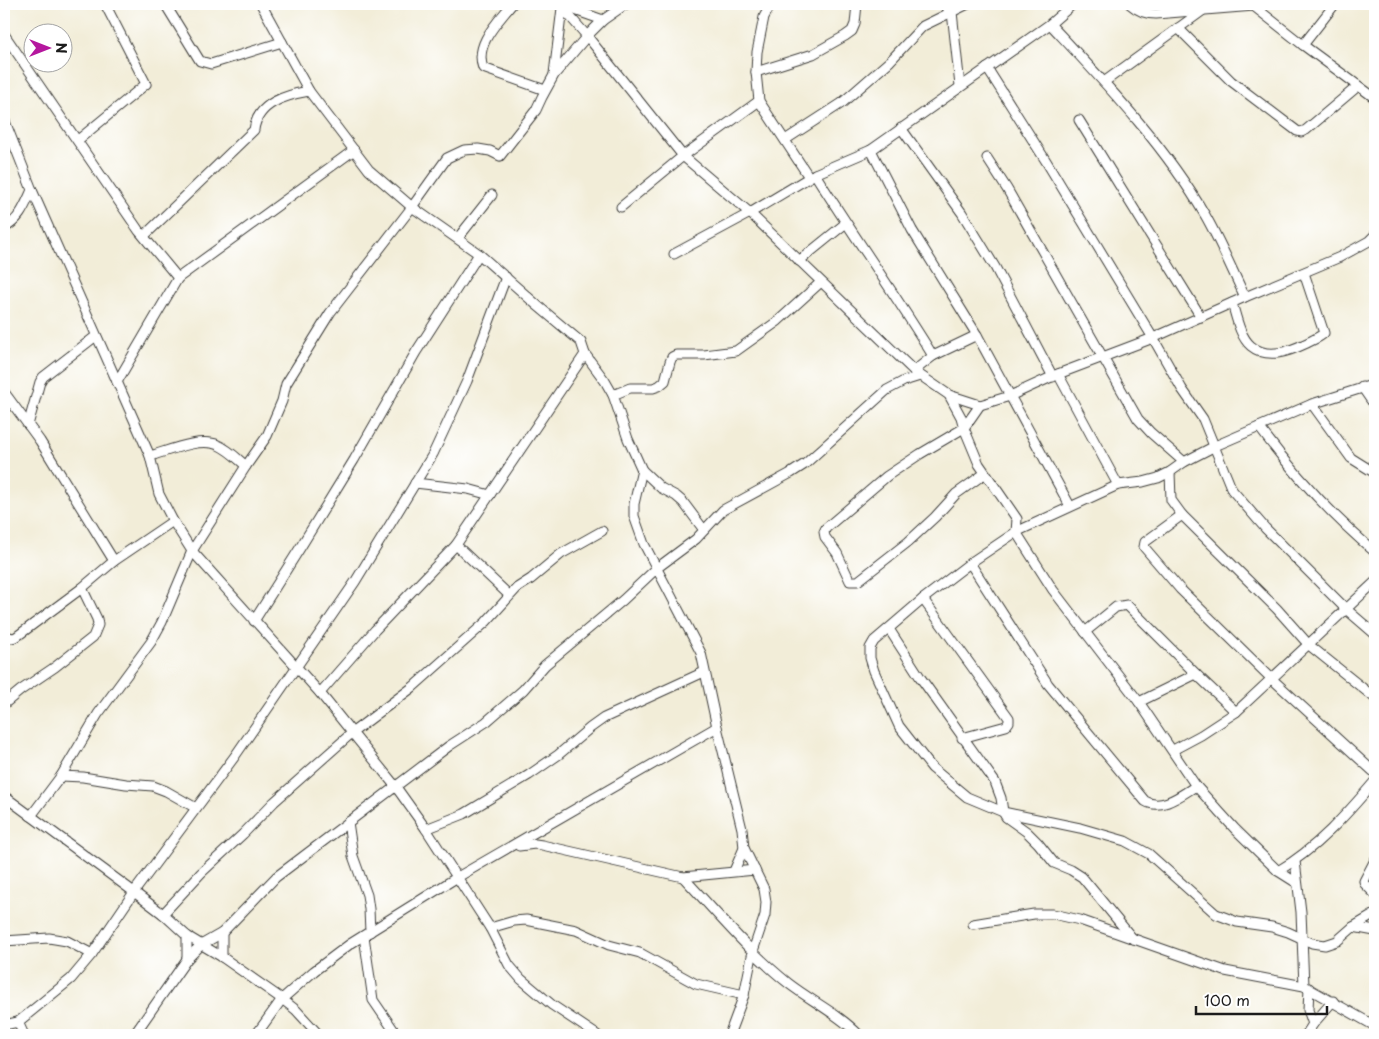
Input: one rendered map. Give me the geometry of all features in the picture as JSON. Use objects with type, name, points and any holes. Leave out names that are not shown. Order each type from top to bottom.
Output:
[{"type":"street","points":[[78,140],[146,84],[105,4]]},
{"type":"street","points":[[165,4],[200,62],[204,64],[211,64],[282,42]]},
{"type":"street","points":[[261,4],[309,91],[369,170],[412,207],[479,254],[582,342],[585,354],[613,395],[628,439],[642,470],[661,488],[683,502],[704,530]]},
{"type":"street","points":[[512,4],[494,26],[484,43],[480,53],[480,61],[483,68],[546,90]]},
{"type":"street","points":[[31,816],[61,776],[98,714],[150,642],[162,622],[192,551],[267,436],[282,400],[286,384],[330,312],[412,207],[447,158],[464,150],[478,149],[490,151],[500,156],[536,110],[554,75],[603,20],[626,4]]},
{"type":"street","points":[[775,4],[770,6],[764,17],[758,52],[756,72],[759,101],[846,223],[905,310],[933,356]]},
{"type":"street","points":[[756,72],[813,54],[845,36],[852,31],[855,24],[856,4]]},
{"type":"street","points":[[943,4],[952,12],[960,86]]},
{"type":"street","points":[[785,140],[842,103],[890,61],[923,26],[968,4]]},
{"type":"street","points":[[674,254],[750,214],[812,175],[871,150],[1050,24],[1073,4]]},
{"type":"street","points":[[1130,4],[1146,14],[1202,11],[1253,5],[1375,98]]},
{"type":"street","points":[[1303,45],[1335,4]]},
{"type":"street","points":[[554,75],[560,6]]},
{"type":"street","points":[[560,6],[603,20]]},
{"type":"street","points":[[560,6],[587,36],[683,156],[750,214],[917,373],[949,395],[980,405],[1010,396],[1055,375],[1153,338],[1340,257],[1364,244],[1375,235]]},
{"type":"street","points":[[1104,82],[1202,11]]},
{"type":"street","points":[[1050,24],[1104,82],[1163,153],[1206,216],[1245,297]]},
{"type":"street","points":[[1178,28],[1231,81],[1297,131],[1306,130],[1358,86]]},
{"type":"street","points":[[4,34],[144,236],[178,278]]},
{"type":"street","points":[[987,68],[1046,161],[1182,389],[1203,418],[1232,490],[1265,528],[1346,610],[1375,634]]},
{"type":"street","points":[[144,236],[254,130],[257,118],[270,104],[288,94],[309,91]]},
{"type":"street","points":[[621,207],[683,156],[759,101]]},
{"type":"street","points":[[4,119],[32,190],[150,456],[159,494],[192,551],[320,693],[396,787],[426,829],[490,928],[509,965],[521,979],[552,1005],[597,1035]]},
{"type":"street","points":[[1079,120],[1201,317]]},
{"type":"street","points":[[901,128],[962,214],[995,267],[1118,485]]},
{"type":"street","points":[[117,382],[178,278],[354,150]]},
{"type":"street","points":[[871,150],[912,230],[977,335],[1070,506]]},
{"type":"street","points":[[987,158],[1007,189],[1138,419],[1184,462]]},
{"type":"street","points":[[4,228],[12,224],[18,217],[32,190]]},
{"type":"street","points":[[458,238],[492,195]]},
{"type":"street","points":[[799,261],[846,223]]},
{"type":"street","points":[[254,621],[300,548],[416,352],[479,254]]},
{"type":"street","points":[[1232,303],[1240,327],[1250,346],[1265,352],[1278,354],[1287,352],[1324,333],[1304,273]]},
{"type":"street","points":[[4,1025],[18,1022],[71,979],[92,954],[134,892],[235,756],[355,582],[433,454],[467,381],[506,277]]},
{"type":"street","points":[[613,395],[630,388],[653,388],[659,386],[668,375],[672,357],[676,355],[704,355],[736,350],[778,321],[821,282]]},
{"type":"street","points":[[134,1035],[187,959],[201,945],[222,932],[276,877],[449,746],[486,722],[523,690],[545,664],[623,600],[657,568],[696,540],[723,510],[805,464],[887,390],[917,373],[933,356],[977,335]]},
{"type":"street","points":[[28,425],[43,376],[96,336]]},
{"type":"street","points":[[320,693],[375,630],[456,545],[585,354]]},
{"type":"street","points":[[1375,384],[1312,404],[1215,446],[1184,462],[1170,472],[1144,482],[1118,485],[1016,532],[970,563],[923,599],[874,641],[870,648],[870,658],[874,671],[899,726],[932,768],[967,797],[1003,812],[1080,828],[1125,841],[1149,854],[1216,914],[1237,922],[1272,927],[1288,932],[1302,940],[1325,945],[1338,941],[1353,927],[1375,914]]},
{"type":"street","points":[[1362,388],[1375,406]]},
{"type":"street","points":[[4,392],[28,425],[114,561]]},
{"type":"street","points":[[949,395],[961,417],[973,453],[984,474],[1017,519],[1016,532],[1053,590],[1139,702],[1196,786],[1235,829],[1278,871],[1297,883]]},
{"type":"street","points":[[1312,404],[1351,458],[1375,472]]},
{"type":"street","points":[[980,405],[964,428],[887,476],[826,528],[824,532],[825,537],[837,553],[850,581],[858,581],[908,542],[956,494],[984,474]]},
{"type":"street","points":[[1259,427],[1288,465],[1319,500],[1336,518],[1375,552]]},
{"type":"street","points":[[150,456],[198,443],[209,442],[218,445],[232,454],[246,466]]},
{"type":"street","points":[[642,470],[634,504],[634,516],[644,544],[696,641],[703,662],[742,830],[744,848],[764,889],[765,915],[753,951],[744,994],[729,1035]]},
{"type":"street","points":[[1170,472],[1171,500],[1182,515],[1277,609],[1309,645],[1375,698]]},
{"type":"street","points":[[415,483],[460,488],[490,495]]},
{"type":"street","points":[[1182,515],[1145,542],[1144,547],[1180,589],[1271,678],[1375,773]]},
{"type":"street","points":[[4,635],[12,638],[16,637],[82,588],[114,561],[173,521]]},
{"type":"street","points":[[163,914],[201,873],[274,802],[353,732],[413,687],[486,622],[509,595],[560,554],[602,531]]},
{"type":"street","points":[[456,545],[509,595]]},
{"type":"street","points":[[970,563],[1048,684],[1145,801],[1151,805],[1169,802],[1196,786]]},
{"type":"street","points":[[1173,750],[1201,735],[1236,712],[1375,582]]},
{"type":"street","points":[[4,704],[93,637],[98,625],[97,619],[82,588]]},
{"type":"street","points":[[923,599],[1009,718],[1006,726],[962,738]]},
{"type":"street","points":[[1085,632],[1116,607],[1127,605],[1236,712]]},
{"type":"street","points":[[889,629],[920,677],[994,782],[1002,798],[1003,812],[1011,822],[1028,832],[1054,862],[1082,878],[1134,939]]},
{"type":"street","points":[[426,829],[464,814],[529,775],[558,755],[604,718],[704,672]]},
{"type":"street","points":[[1139,702],[1196,674]]},
{"type":"street","points":[[256,1035],[282,999],[350,944],[456,878],[513,847],[717,727]]},
{"type":"street","points":[[61,776],[83,776],[126,784],[152,786],[166,791],[196,808]]},
{"type":"street","points":[[1278,871],[1295,861],[1330,829],[1375,781]]},
{"type":"street","points":[[4,796],[163,914],[187,936],[222,957],[282,999],[296,1010],[319,1035]]},
{"type":"street","points":[[348,822],[353,856],[367,895],[369,909],[367,934],[374,1003],[398,1035]]},
{"type":"street","points":[[513,847],[527,844],[542,845],[683,877],[755,870]]},
{"type":"street","points":[[734,871],[744,848]]},
{"type":"street","points":[[1375,860],[1364,881],[1375,894]]},
{"type":"street","points":[[1295,861],[1308,1010],[1313,1024]]},
{"type":"street","points":[[683,877],[753,951],[787,982],[842,1020],[858,1035]]},
{"type":"street","points":[[973,924],[1034,914],[1053,914],[1080,920],[1225,970],[1306,987],[1375,1026]]},
{"type":"street","points":[[490,928],[514,921],[526,920],[576,930],[609,945],[640,953],[696,984],[744,994]]},
{"type":"street","points":[[1353,927],[1375,931]]},
{"type":"street","points":[[222,932],[222,957]]},
{"type":"street","points":[[187,936],[187,959]]},
{"type":"street","points":[[4,941],[49,938],[67,941],[92,954]]},
{"type":"street","points":[[1306,1035],[1333,1001]]},
{"type":"street","points":[[18,1022],[24,1035]]}]
